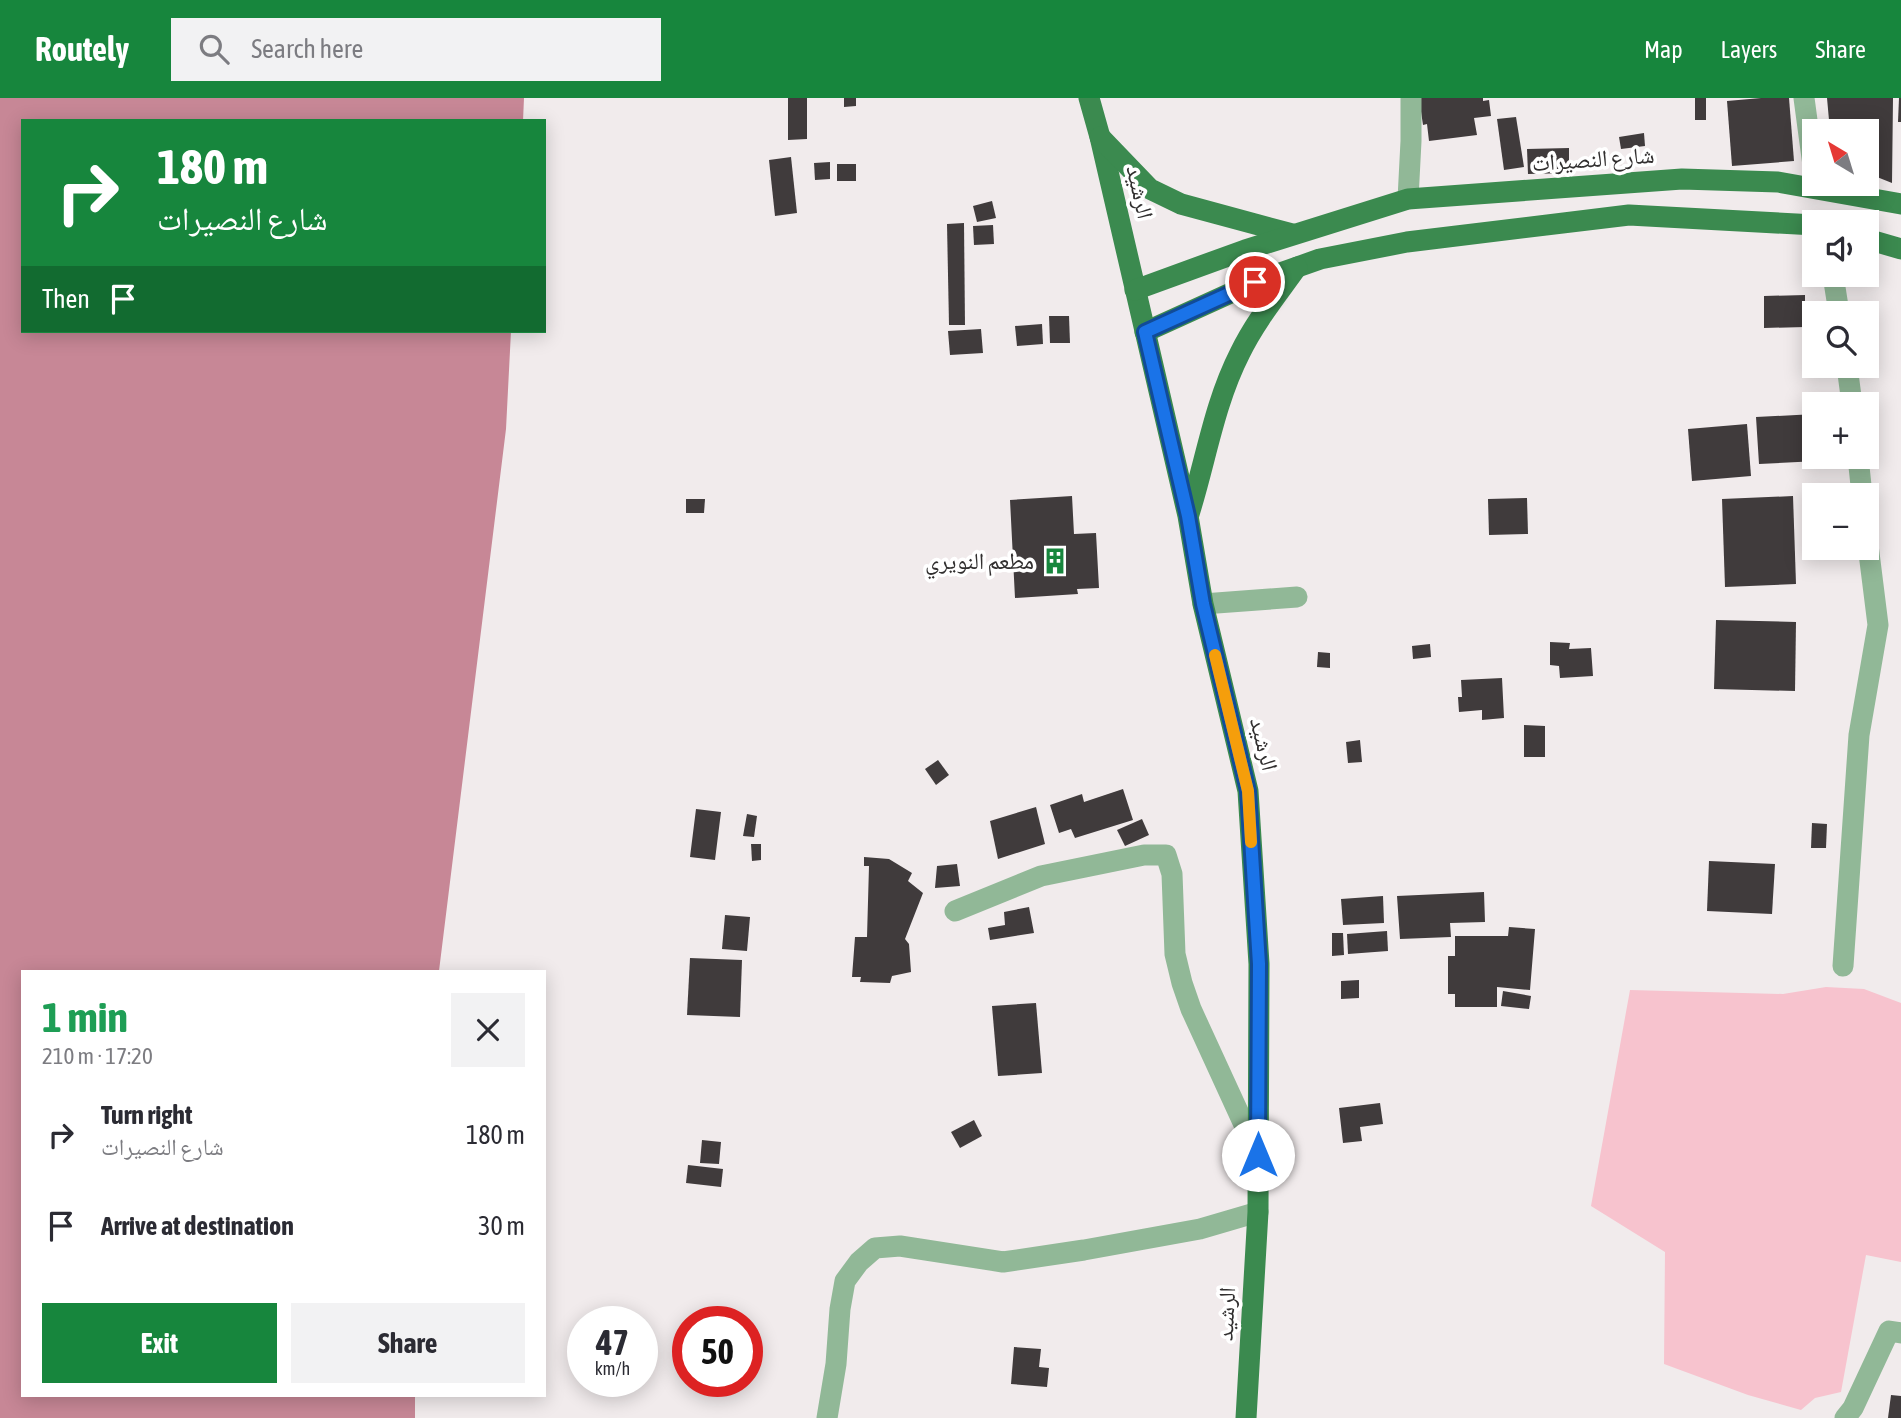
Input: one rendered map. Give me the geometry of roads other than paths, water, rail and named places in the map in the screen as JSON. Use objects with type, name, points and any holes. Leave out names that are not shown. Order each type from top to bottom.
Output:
[{"type":"main road","name":"الرشيد","points":[[1089,98],[1188,516],[1203,604],[1248,791],[1259,964],[1258,1212],[1246,1418]]},
{"type":"main road","points":[[1100,137],[1150,190],[1181,204],[1292,234]]},
{"type":"main road","name":"شارع النصيرات","points":[[1135,290],[1292,234],[1408,199],[1682,179],[1802,183]]},
{"type":"main road","name":"شارع النصيرات","points":[[1867,196],[1901,204]]},
{"type":"main road","points":[[1145,332],[1255,282],[1320,259],[1407,242],[1629,215],[1802,224]]},
{"type":"main road","points":[[1879,243],[1901,249]]},
{"type":"main road","points":[[1188,516],[1216,414],[1238,356],[1254,327],[1297,267]]},
{"type":"street","points":[[1408,199],[1412,141],[1411,98]]},
{"type":"street","points":[[1804,98],[1807,119]]},
{"type":"street","points":[[1843,966],[1858,735],[1878,625],[1870,560]]},
{"type":"street","points":[[1203,604],[1297,597]]},
{"type":"street","points":[[955,911],[1041,876],[1144,855],[1166,855],[1172,874],[1175,954],[1182,983],[1191,1009],[1258,1155]]},
{"type":"street","points":[[827,1418],[845,1281],[859,1262],[876,1248],[900,1246],[1003,1262],[1200,1228],[1258,1212]]},
{"type":"street","points":[[1845,1418],[1853,1408],[1889,1331],[1901,1333]]},
{"type":"place","name":"مطعم النويري","points":[[1055,561]]}]
